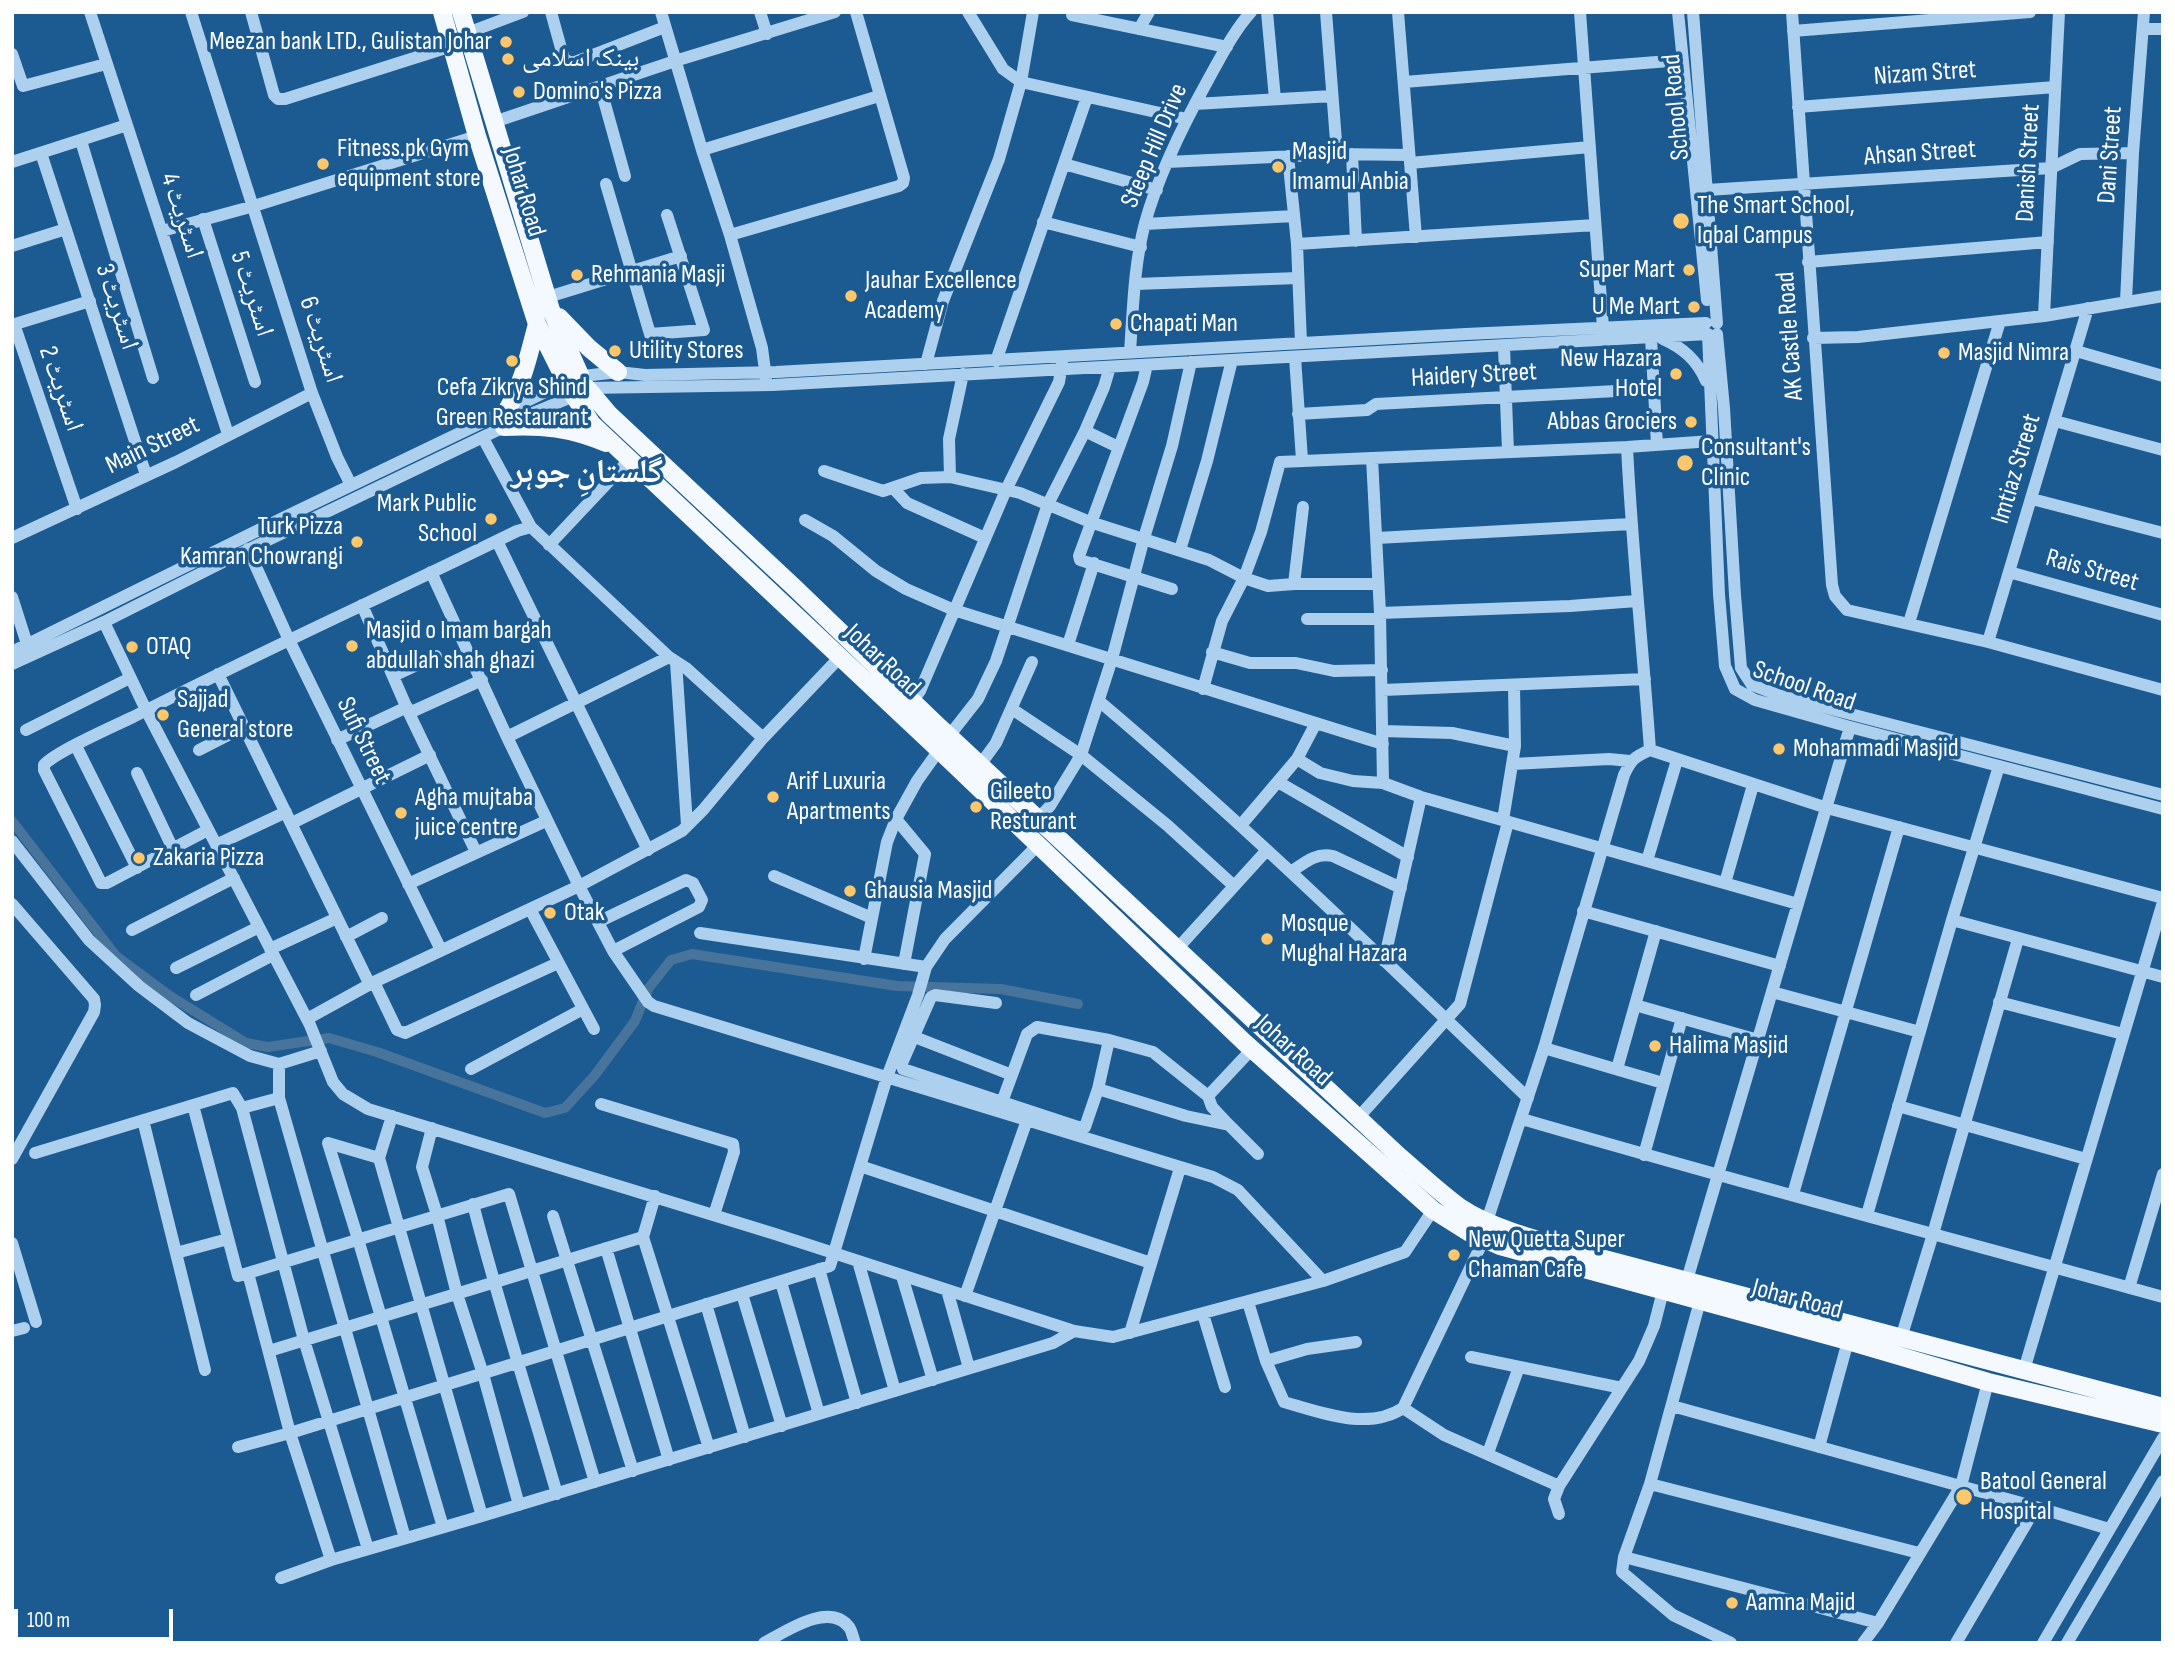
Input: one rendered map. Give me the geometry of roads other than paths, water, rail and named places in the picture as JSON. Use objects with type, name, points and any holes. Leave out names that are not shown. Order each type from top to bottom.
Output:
[{"type":"main road","name":"Johar Road","points":[[442,12],[477,135],[537,324],[578,384],[912,701],[944,743],[980,765],[1034,832],[1177,949],[1500,1246],[1988,1382],[2163,1424]]},
{"type":"main road","name":"Johar Road","points":[[461,12],[550,303],[592,424],[840,657],[944,743],[1252,1049],[1433,1210],[1468,1232],[1485,1230],[1525,1235],[1593,1256],[2163,1407]]},
{"type":"main road","points":[[550,303],[589,348],[618,372]]},
{"type":"main road","points":[[537,324],[527,366],[505,419],[562,429],[616,447]]},
{"type":"street","name":"اسٹریٹ 4","points":[[90,12],[228,434]]},
{"type":"street","name":"اسٹریٹ 6","points":[[191,12],[312,393],[351,485]]},
{"type":"street","points":[[251,12],[274,95],[278,99],[452,46]]},
{"type":"street","points":[[467,33],[523,12]]},
{"type":"street","points":[[551,12],[564,59],[572,63],[665,27]]},
{"type":"street","points":[[661,12],[730,235],[762,348],[766,379]]},
{"type":"street","points":[[760,12],[766,34]]},
{"type":"street","points":[[494,122],[674,61],[835,12]]},
{"type":"street","points":[[730,235],[903,183],[904,178],[856,12]]},
{"type":"street","points":[[968,12],[1003,69],[1021,82],[1187,119]]},
{"type":"street","points":[[926,364],[943,301],[999,159],[1021,82],[1033,12]]},
{"type":"street","points":[[1139,29],[1149,12]]},
{"type":"street","name":"Steep Hill Drive","points":[[1130,352],[1145,224],[1157,190],[1187,119],[1235,32],[1251,12]]},
{"type":"street","points":[[1267,12],[1275,99]]},
{"type":"street","points":[[1326,12],[1337,153]]},
{"type":"street","points":[[1398,12],[1416,237]]},
{"type":"street","points":[[1580,12],[1602,328]]},
{"type":"street","name":"School Road","points":[[1678,12],[1682,60],[1693,106],[1707,190],[1712,327],[1709,387],[1719,594],[1725,666],[1735,689],[1755,700],[1796,706],[2163,795]]},
{"type":"street","name":"School Road","points":[[1693,12],[1693,106],[1712,327],[1724,408],[1741,668],[1752,685],[1850,727],[2163,809]]},
{"type":"street","name":"AK Castle Road","points":[[1792,12],[1832,585],[1835,596],[1847,610],[1909,623]]},
{"type":"street","points":[[1793,31],[1888,18],[2030,12]]},
{"type":"street","name":"Danish Street","points":[[2044,316],[2059,12]]},
{"type":"street","name":"Dani Street","points":[[2126,301],[2133,153],[2144,12]]},
{"type":"street","points":[[1072,15],[1227,47]]},
{"type":"street","points":[[2143,29],[2163,29]]},
{"type":"street","points":[[12,54],[18,88],[106,64]]},
{"type":"street","points":[[1404,82],[1682,60]]},
{"type":"street","points":[[600,86],[625,176]]},
{"type":"street","name":"Nizam Stret","points":[[1798,107],[2055,87]]},
{"type":"street","points":[[702,150],[879,96]]},
{"type":"street","points":[[1195,104],[1332,96]]},
{"type":"street","points":[[996,360],[1087,97]]},
{"type":"street","points":[[12,162],[128,125]]},
{"type":"street","points":[[162,231],[254,206],[477,135]]},
{"type":"street","points":[[81,141],[153,378]]},
{"type":"street","points":[[1167,162],[1337,153],[1410,159],[1590,147]]},
{"type":"street","name":"اسٹریٹ 3","points":[[41,153],[146,475]]},
{"type":"street","name":"Ahsan Street","points":[[1707,190],[2051,168],[2080,153],[2133,153]]},
{"type":"street","points":[[1352,154],[1356,241]]},
{"type":"street","points":[[1288,156],[1297,244],[1301,343]]},
{"type":"street","points":[[1064,164],[1157,190]]},
{"type":"street","points":[[606,184],[650,334],[704,330],[667,215]]},
{"type":"street","points":[[1145,224],[1294,216]]},
{"type":"street","name":"اسٹریٹ 5","points":[[203,219],[256,382]]},
{"type":"street","points":[[1043,222],[1142,247]]},
{"type":"street","points":[[1297,244],[1595,225]]},
{"type":"street","points":[[12,246],[66,229]]},
{"type":"street","points":[[1808,262],[2048,242]]},
{"type":"street","points":[[550,303],[681,256]]},
{"type":"street","points":[[1136,284],[1298,278]]},
{"type":"street","points":[[1813,338],[1858,337],[2044,316],[2163,296]]},
{"type":"street","points":[[13,325],[90,301]]},
{"type":"street","name":"Imtiaz Street","points":[[1988,642],[2088,308]]},
{"type":"street","points":[[2000,321],[1909,623],[2163,690]]},
{"type":"street","name":"اسٹریٹ 2","points":[[13,325],[77,509]]},
{"type":"street","points":[[578,384],[963,374],[1130,352],[1602,328],[1712,327]]},
{"type":"street","points":[[12,664],[351,485],[505,419],[533,413],[578,384],[618,372],[766,379],[996,360],[1110,367],[1656,338],[1712,327]]},
{"type":"street","points":[[1656,338],[1677,345],[1691,357],[1702,371],[1709,387]]},
{"type":"street","points":[[1656,338],[1653,389],[1657,445]]},
{"type":"street","points":[[1504,346],[1508,452]]},
{"type":"street","points":[[2076,351],[2163,376]]},
{"type":"street","points":[[1295,357],[1302,460]]},
{"type":"street","points":[[1180,550],[1207,461],[1232,360]]},
{"type":"street","points":[[238,1447],[830,1266],[887,1077],[924,972],[945,939],[1034,832],[1081,755],[1112,659],[1172,446],[1191,362]]},
{"type":"street","points":[[912,701],[920,691],[1006,490],[1059,382],[1062,363]]},
{"type":"street","points":[[1147,365],[1079,556],[1080,560],[1172,589]]},
{"type":"street","points":[[864,958],[887,842],[896,819],[917,781],[978,699],[996,661],[1048,504],[1085,431],[1110,367]]},
{"type":"street","points":[[950,477],[948,439],[963,374]]},
{"type":"street","name":"Haidery Street","points":[[1298,414],[1367,410],[1376,404],[1653,389]]},
{"type":"street","name":"Main Street","points":[[12,538],[176,462],[312,393]]},
{"type":"street","points":[[1710,409],[1724,408]]},
{"type":"street","points":[[12,652],[88,622],[104,622],[248,549],[483,438],[505,419]]},
{"type":"street","points":[[2055,421],[2163,450]]},
{"type":"street","points":[[1085,431],[1118,447]]},
{"type":"street","points":[[483,438],[531,527],[673,659],[763,738]]},
{"type":"street","points":[[1203,689],[1222,621],[1244,578],[1261,532],[1280,462],[1712,441]]},
{"type":"street","points":[[1627,447],[1650,750]]},
{"type":"street","points":[[1372,458],[1382,670],[1383,783]]},
{"type":"street","points":[[549,545],[630,459]]},
{"type":"street","points":[[824,471],[883,491],[921,478],[950,477],[1020,493],[1090,522],[1209,560],[1244,578],[1268,586],[1378,584]]},
{"type":"street","points":[[893,488],[907,503],[985,538]]},
{"type":"street","name":"Rais Street","points":[[2032,499],[2163,533]]},
{"type":"street","points":[[1294,584],[1303,508]]},
{"type":"street","points":[[805,520],[833,536],[876,571],[906,589],[954,610],[1316,723],[1383,737],[1452,733],[1515,746]]},
{"type":"street","points":[[1377,538],[1631,524]]},
{"type":"street","points":[[208,830],[107,884],[99,881],[44,770],[46,762],[218,674],[517,531],[531,527]]},
{"type":"street","points":[[497,541],[648,850]]},
{"type":"street","name":"Sufi Street","points":[[248,549],[337,740],[441,950]]},
{"type":"street","points":[[1068,645],[1094,563]]},
{"type":"street","points":[[431,572],[546,821],[613,951],[645,999],[654,1006],[1213,1177],[1238,1190],[1324,1281]]},
{"type":"street","name":"Rais Street","points":[[2009,572],[2163,615]]},
{"type":"street","points":[[12,597],[27,644]]},
{"type":"street","points":[[1307,619],[1637,601]]},
{"type":"street","points":[[362,605],[408,710],[476,852]]},
{"type":"street","points":[[104,622],[146,710],[308,1022],[333,1082],[343,1094],[368,1109],[655,1196],[1074,1331],[1113,1337],[1324,1281],[1405,1252],[1433,1210]]},
{"type":"street","points":[[1212,652],[1250,663],[1296,663],[1334,671],[1382,670]]},
{"type":"street","points":[[393,676],[436,656]]},
{"type":"street","points":[[308,1022],[372,984],[579,886],[682,831],[763,738],[840,657]]},
{"type":"street","points":[[507,737],[673,659]]},
{"type":"street","points":[[673,659],[687,825]]},
{"type":"street","points":[[980,765],[996,743],[1032,663]]},
{"type":"street","points":[[218,674],[346,937],[398,1032],[405,1033],[558,963]]},
{"type":"street","points":[[26,730],[130,678]]},
{"type":"street","points":[[1382,690],[1645,679]]},
{"type":"street","points":[[337,740],[482,680]]},
{"type":"street","points":[[1358,1118],[1460,1004],[1505,821],[1515,746],[1514,685]]},
{"type":"street","points":[[1099,701],[1241,825],[1528,1098]]},
{"type":"street","points":[[1012,709],[1081,755],[1167,825],[1233,885]]},
{"type":"street","points":[[1241,825],[1297,759],[1316,723]]},
{"type":"street","points":[[199,750],[244,727]]},
{"type":"street","points":[[1687,1280],[1850,727]]},
{"type":"street","points":[[76,746],[137,869]]},
{"type":"street","points":[[1513,764],[1609,759],[1630,761],[1650,750],[1826,808],[2163,900],[2024,1370]]},
{"type":"street","points":[[216,845],[361,789],[430,755]]},
{"type":"street","points":[[1297,759],[1320,773],[1353,781],[1383,783],[1421,797],[1798,904]]},
{"type":"street","points":[[1647,861],[1676,760]]},
{"type":"street","points":[[1248,1302],[1266,1360],[1284,1402],[1323,1414],[1356,1419],[1391,1416],[1404,1408],[1485,1230],[1544,1048],[1630,761]]},
{"type":"street","points":[[1867,1215],[1999,766]]},
{"type":"street","points":[[137,773],[173,849]]},
{"type":"street","points":[[1278,782],[1408,857]]},
{"type":"street","points":[[1725,883],[1753,785]]},
{"type":"street","points":[[1384,961],[1421,797]]},
{"type":"street","points":[[896,819],[925,854],[904,964]]},
{"type":"street","points":[[408,884],[546,821]]},
{"type":"street","points":[[1793,1194],[1899,827]]},
{"type":"street","points":[[12,841],[89,940],[139,986],[198,1028],[250,1056],[279,1064],[320,1048]]},
{"type":"street","points":[[1177,949],[1267,850]]},
{"type":"street","points":[[1291,872],[1325,854],[1401,888]]},
{"type":"street","points":[[774,876],[872,918]]},
{"type":"street","points":[[132,930],[234,878]]},
{"type":"street","points":[[598,922],[686,880],[692,883],[702,900],[699,907],[613,951]]},
{"type":"street","points":[[12,904],[94,999],[95,1005],[94,1012],[12,1159]]},
{"type":"street","points":[[530,909],[594,1029]]},
{"type":"street","points":[[1583,911],[1780,966]]},
{"type":"street","points":[[196,995],[337,918]]},
{"type":"street","points":[[346,937],[382,918]]},
{"type":"street","points":[[1952,920],[2163,977]]},
{"type":"street","points":[[176,968],[259,927]]},
{"type":"street","points":[[1617,1069],[1656,932]]},
{"type":"street","points":[[700,933],[904,964],[924,972]]},
{"type":"street","points":[[1901,1338],[2018,939]]},
{"type":"street","points":[[1772,992],[1920,1032]]},
{"type":"street","points":[[996,1003],[935,995],[929,1000],[912,1036],[902,1063],[904,1069],[1082,1128],[1087,1125],[1109,1040]]},
{"type":"street","points":[[1999,1002],[2123,1034]]},
{"type":"street","points":[[1635,1005],[1758,1040]]},
{"type":"street","points":[[471,1069],[583,1009]]},
{"type":"street","points":[[1644,1155],[1682,1018]]},
{"type":"street","points":[[1003,1102],[1027,1034],[1037,1027],[1109,1040],[1153,1052],[1208,1096],[1212,1107],[1258,1154]]},
{"type":"street","points":[[912,1036],[1012,1075]]},
{"type":"street","points":[[1544,1048],[1663,1083]]},
{"type":"street","points":[[1208,1096],[1252,1049]]},
{"type":"street","points":[[279,1064],[279,1098],[405,1538]]},
{"type":"street","points":[[1098,1089],[1186,1116],[1229,1125]]},
{"type":"street","points":[[35,1153],[233,1093],[242,1108],[304,1340],[368,1549]]},
{"type":"street","points":[[242,1108],[279,1098]]},
{"type":"street","points":[[601,1104],[733,1144],[734,1152],[714,1215]]},
{"type":"street","points":[[193,1105],[238,1276],[509,1194],[595,1482]]},
{"type":"street","points":[[1898,1106],[2086,1159]]},
{"type":"street","points":[[391,1116],[379,1158],[482,1516]]},
{"type":"street","points":[[1521,1119],[1718,1177],[1793,1194],[2163,1297]]},
{"type":"street","points":[[142,1120],[205,1370]]},
{"type":"street","points":[[965,1296],[1027,1120]]},
{"type":"street","points":[[432,1128],[422,1167],[519,1505]]},
{"type":"street","points":[[379,1158],[328,1143],[443,1527]]},
{"type":"street","points":[[860,1166],[1151,1263]]},
{"type":"street","points":[[1129,1333],[1180,1168]]},
{"type":"street","points":[[2129,1288],[2163,1174]]},
{"type":"street","points":[[655,1196],[643,1237],[709,1448]]},
{"type":"street","points":[[473,1204],[493,1283],[557,1494]]},
{"type":"street","points":[[553,1216],[633,1471]]},
{"type":"street","points":[[269,1351],[643,1237]]},
{"type":"street","points":[[176,1253],[228,1239]]},
{"type":"street","points":[[12,1243],[24,1327]]},
{"type":"street","points":[[606,1248],[669,1460]]},
{"type":"street","points":[[858,1261],[895,1391]]},
{"type":"street","points":[[819,1269],[857,1403]]},
{"type":"street","points":[[248,1273],[290,1433],[331,1560]]},
{"type":"street","points":[[902,1276],[933,1380]]},
{"type":"street","points":[[780,1282],[819,1414]]},
{"type":"street","points":[[947,1290],[969,1368]]},
{"type":"street","points":[[1559,1514],[1555,1499],[1559,1486],[1639,1361],[1654,1326],[1663,1291]]},
{"type":"street","points":[[742,1294],[782,1426]]},
{"type":"street","points":[[1700,1301],[1650,1484],[1624,1557],[1622,1572],[1673,1615],[1731,1643]]},
{"type":"street","points":[[706,1304],[745,1437]]},
{"type":"street","points":[[1203,1314],[1225,1387]]},
{"type":"street","points":[[281,1578],[331,1560],[1053,1343],[1074,1331]]},
{"type":"street","points":[[1819,1447],[1848,1341]]},
{"type":"street","points":[[1266,1360],[1307,1349],[1356,1342]]},
{"type":"street","points":[[1471,1357],[1622,1388]]},
{"type":"street","points":[[1488,1453],[1519,1367]]},
{"type":"street","points":[[1863,1643],[1878,1623],[1961,1486],[1988,1382]]},
{"type":"street","points":[[1672,1406],[2109,1529]]},
{"type":"street","points":[[1404,1408],[1444,1435],[1559,1486]]},
{"type":"street","points":[[2043,1643],[2163,1438]]},
{"type":"street","points":[[2067,1643],[2163,1481]]},
{"type":"street","points":[[1650,1484],[1919,1553]]},
{"type":"street","points":[[1956,1643],[2036,1507]]},
{"type":"street","points":[[1624,1557],[1878,1623]]},
{"type":"street","points":[[764,1643],[816,1617],[830,1617],[850,1628],[855,1643]]},
{"type":"waterway","points":[[12,821],[116,956],[170,996],[246,1043],[268,1047],[329,1038],[377,1052],[545,1113],[565,1108],[595,1075],[635,1021],[648,989],[671,960],[692,954],[897,986],[1001,989],[1078,1004]]},
{"type":"place","name":"Meezan bank LTD., Gulistan Johar","points":[[506,42]]},
{"type":"place","name":"بینک اسلامی","points":[[508,59]]},
{"type":"place","name":"Domino's Pizza","points":[[519,92]]},
{"type":"place","name":"Fitness.pk Gym equipment store","points":[[323,164]]},
{"type":"place","name":"Masjid Imamul Anbia","points":[[1278,167]]},
{"type":"place","name":"The Smart School, Iqbal Campus","points":[[1681,221]]},
{"type":"place","name":"Super Mart","points":[[1689,270]]},
{"type":"place","name":"Rehmania Masji","points":[[577,275]]},
{"type":"place","name":"Jauhar Excellence Academy","points":[[851,296]]},
{"type":"place","name":"U Me Mart","points":[[1694,307]]},
{"type":"place","name":"Chapati Man","points":[[1116,324]]},
{"type":"place","name":"Utility Stores","points":[[615,351]]},
{"type":"place","name":"Masjid Nimra","points":[[1944,353]]},
{"type":"place","name":"Cefa Zikrya Shind Green Restaurant","points":[[512,361]]},
{"type":"place","name":"New Hazara Hotel","points":[[1676,374]]},
{"type":"place","name":"Abbas Grociers","points":[[1691,422]]},
{"type":"place","name":"Consultant's Clinic","points":[[1685,463]]},
{"type":"place","name":"Mark Public School","points":[[491,519]]},
{"type":"place","name":"Turk Pizza Kamran Chowrangi","points":[[357,542]]},
{"type":"place","name":"Masjid o Imam bargah abdullah shah ghazi","points":[[352,646]]},
{"type":"place","name":"OTAQ","points":[[132,647]]},
{"type":"place","name":"Sajjad General store","points":[[163,715]]},
{"type":"place","name":"Mohammadi Masjid","points":[[1779,749]]},
{"type":"place","name":"Arif Luxuria Apartments","points":[[773,797]]},
{"type":"place","name":"Gileeto Resturant","points":[[976,807]]},
{"type":"place","name":"Agha mujtaba juice centre","points":[[401,813]]},
{"type":"place","name":"Zakaria Pizza","points":[[139,858]]},
{"type":"place","name":"Ghausia Masjid","points":[[850,891]]},
{"type":"place","name":"Otak","points":[[550,913]]},
{"type":"place","name":"Mosque Mughal Hazara","points":[[1267,939]]},
{"type":"place","name":"Halima Masjid","points":[[1655,1046]]},
{"type":"place","name":"New Quetta Super Chaman Cafe","points":[[1454,1255]]},
{"type":"place","name":"Batool General Hospital","points":[[1964,1497]]},
{"type":"place","name":"Aamna Majid","points":[[1732,1603]]},
{"type":"district","name":"گلستانِ جوہر","points":[[587,474]]}]
